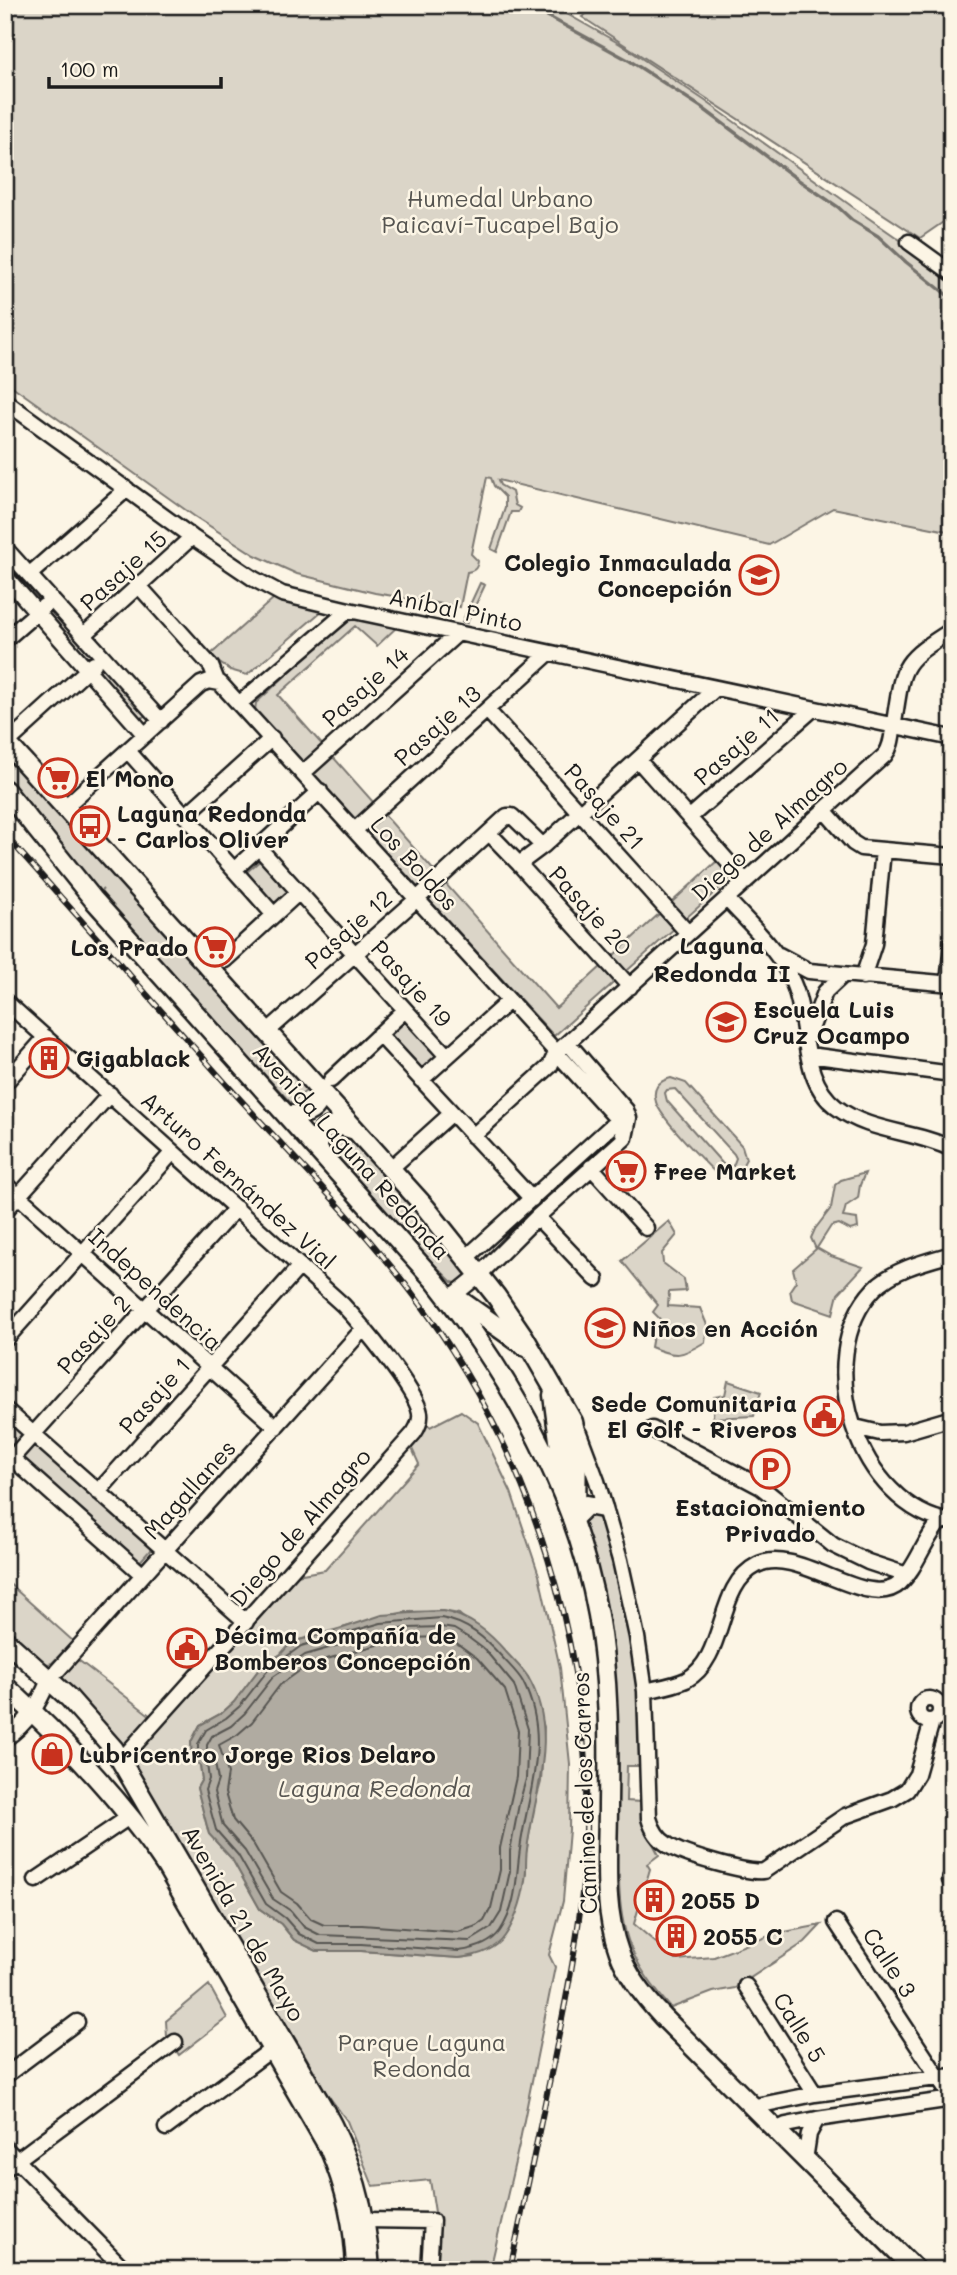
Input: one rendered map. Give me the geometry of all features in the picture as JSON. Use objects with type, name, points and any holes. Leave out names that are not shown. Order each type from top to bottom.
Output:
[{"type":"main road","name":"Avenida Laguna Redonda","points":[[6,742],[268,1031],[326,1085],[355,1129],[467,1257],[505,1307],[573,1422],[577,1440],[577,1534]]},
{"type":"main road","name":"Avenida Laguna Redonda","points":[[5,790],[93,899],[457,1308],[521,1407],[556,1476],[577,1534]]},
{"type":"main road","points":[[288,1115],[298,1116],[311,1111],[326,1085]]},
{"type":"main road","points":[[317,1149],[320,1136],[327,1128],[338,1125],[355,1129]]},
{"type":"main road","points":[[435,1281],[534,1354]]},
{"type":"main road","points":[[547,1377],[556,1407],[562,1466],[569,1475],[576,1478]]},
{"type":"main road","points":[[576,1516],[587,1505],[603,1508]]},
{"type":"main road","name":"Camino de los Carros","points":[[577,1534],[597,1611],[607,1685],[607,1881],[610,1915],[623,1961],[642,1994],[751,2107],[916,2270]]},
{"type":"main road","name":"Avenida 21 de Mayo","points":[[5,1640],[95,1725],[121,1759],[333,2125],[348,2159],[365,2220],[370,2270]]},
{"type":"main road","name":"Avenida 21 de Mayo","points":[[5,1686],[59,1737],[129,1817],[166,1867],[321,2132],[337,2166],[351,2214],[356,2270]]},
{"type":"street","points":[[909,242],[952,273]]},
{"type":"street","name":"Aníbal Pinto","points":[[5,401],[237,569],[270,588],[300,599],[952,738]]},
{"type":"street","points":[[29,575],[127,489]]},
{"type":"street","name":"Pasaje 15","points":[[84,635],[192,537]]},
{"type":"street","points":[[5,548],[161,721]]},
{"type":"street","points":[[5,576],[145,735]]},
{"type":"street","points":[[65,807],[205,682],[217,681],[211,666],[139,586]]},
{"type":"street","name":"Pasaje 15","points":[[5,640],[52,600]]},
{"type":"street","points":[[240,703],[349,610]]},
{"type":"street","name":"Diego de Almagro","points":[[473,1136],[550,1066],[556,1053],[888,752],[900,684],[907,663],[921,649],[952,630]]},
{"type":"street","name":"Pasaje 14","points":[[303,773],[458,633]]},
{"type":"street","name":"Pasaje 13","points":[[355,830],[550,653]]},
{"type":"street","points":[[6,742],[103,656]]},
{"type":"street","name":"Los Boldos","points":[[217,681],[272,738],[556,1053]]},
{"type":"street","points":[[489,833],[519,864],[580,813],[716,688]]},
{"type":"street","name":"Pasaje 11","points":[[689,818],[813,709]]},
{"type":"street","name":"Pasaje 21","points":[[487,710],[688,933]]},
{"type":"street","points":[[185,816],[272,738]]},
{"type":"street","points":[[128,751],[274,915]]},
{"type":"street","points":[[638,760],[746,882]]},
{"type":"street","points":[[234,870],[320,791]]},
{"type":"street","points":[[824,810],[853,843],[865,849],[952,856]]},
{"type":"street","name":"Pasaje 12","points":[[268,1031],[507,816],[512,816],[542,846]]},
{"type":"street","name":"Pasaje 19","points":[[258,848],[447,1056]]},
{"type":"street","points":[[863,977],[874,944],[883,850]]},
{"type":"street","name":"Pasaje 20","points":[[519,864],[630,987]]},
{"type":"street","points":[[225,960],[299,892]]},
{"type":"street","points":[[727,899],[774,951],[788,972],[803,1013],[813,1074],[824,1096],[856,1120],[881,1129],[926,1138],[952,1149]]},
{"type":"street","points":[[774,951],[809,971],[950,984],[952,942]]},
{"type":"street","points":[[808,1048],[825,992],[843,975]]},
{"type":"street","name":"Arturo Fernández Vial","points":[[5,1001],[343,1305],[364,1328],[412,1395],[420,1413]]},
{"type":"street","points":[[421,1080],[509,1001]]},
{"type":"street","points":[[326,1085],[405,1010]]},
{"type":"street","points":[[379,1034],[532,1199]]},
{"type":"street","points":[[5,1083],[47,1037]]},
{"type":"street","points":[[453,1296],[625,1138],[629,1118],[626,1110],[568,1043]]},
{"type":"street","points":[[808,1048],[952,1074]]},
{"type":"street","points":[[556,1053],[618,1120],[625,1138]]},
{"type":"street","points":[[5,1211],[110,1094]]},
{"type":"street","points":[[390,1169],[452,1113]]},
{"type":"street","points":[[467,1257],[618,1120]]},
{"type":"street","points":[[5,1340],[173,1152]]},
{"type":"street","points":[[592,1167],[646,1228]]},
{"type":"street","name":"Independencia","points":[[5,1184],[276,1427]]},
{"type":"street","name":"Pasaje 2","points":[[9,1455],[34,1434],[236,1208]]},
{"type":"street","points":[[537,1217],[596,1279]]},
{"type":"street","points":[[645,1691],[674,1685],[687,1679],[702,1665],[710,1652],[737,1584],[747,1572],[761,1563],[792,1563],[873,1591],[894,1588],[906,1575],[926,1540],[946,1522],[908,1503],[886,1483],[868,1458],[855,1427],[844,1385],[844,1367],[847,1339],[859,1310],[882,1281],[952,1254]]},
{"type":"street","name":"Pasaje 1","points":[[98,1492],[300,1266]]},
{"type":"street","name":"Magallanes","points":[[5,1740],[34,1712],[49,1680],[364,1328]]},
{"type":"street","points":[[5,1409],[246,1622]]},
{"type":"street","name":"Diego de Almagro","points":[[121,1759],[414,1433],[420,1413]]},
{"type":"street","points":[[855,1427],[880,1433],[904,1432],[952,1418]]},
{"type":"street","name":"Avenida Laguna Redonda","points":[[573,1422],[597,1481],[637,1637],[645,1691],[647,1801],[653,1830],[665,1844],[676,1850],[756,1872],[769,1869],[845,1816],[892,1799],[907,1790],[917,1774],[932,1721]]},
{"type":"street","points":[[652,1429],[761,1487],[833,1545],[868,1562],[906,1575]]},
{"type":"street","points":[[9,1455],[143,1575]]},
{"type":"street","name":"Avenida Laguna Redonda","points":[[576,1478],[592,1489],[603,1508]]},
{"type":"street","points":[[36,1880],[129,1817]]},
{"type":"street","name":"Calle 3","points":[[836,1922],[945,2077],[952,2099]]},
{"type":"street","name":"Calle 5","points":[[746,1986],[815,2094]]},
{"type":"street","points":[[5,2076],[77,2022]]},
{"type":"street","points":[[11,2165],[175,2042]]},
{"type":"street","points":[[166,2128],[272,2049]]},
{"type":"street","points":[[751,2107],[815,2094],[945,2077]]},
{"type":"street","points":[[776,2130],[786,2125],[817,2119],[952,2099]]},
{"type":"street","points":[[805,2160],[809,2134],[817,2119]]},
{"type":"street","points":[[5,2148],[11,2165],[125,2270]]},
{"type":"street","points":[[365,2220],[432,2221],[429,2270]]},
{"type":"green space","name":"Humedal Urbano Paicaví-Tucapel Bajo","points":[[5,5],[551,5],[620,44],[704,100],[952,276],[952,532],[833,508],[769,545],[498,480],[500,485],[512,492],[515,505],[520,508],[518,512],[511,512],[497,552],[491,549],[505,508],[505,497],[494,486],[491,478],[487,477],[471,554],[478,564],[475,569],[467,572],[460,607],[375,593],[297,574],[255,555],[194,516],[5,381]]},
{"type":"green space","points":[[598,5],[952,5],[952,216],[920,238],[582,17]]},
{"type":"green space","points":[[5,555],[146,715],[138,720],[5,570]]},
{"type":"green space","points":[[480,583],[485,585],[467,623],[462,622]]},
{"type":"green space","points":[[274,598],[323,610],[247,675],[230,670],[209,656]]},
{"type":"green space","points":[[348,618],[397,627],[377,646],[355,626],[278,695],[556,1008],[718,860],[732,877],[554,1036],[255,710],[256,703]]},
{"type":"green space","points":[[5,752],[311,1087],[291,1103],[98,895],[103,889],[97,894],[5,782]]},
{"type":"green space","points":[[262,859],[295,896],[276,913],[242,876]]},
{"type":"green space","points":[[406,1017],[442,1056],[423,1072],[388,1035]]},
{"type":"green space","points":[[666,1079],[686,1083],[742,1146],[746,1159],[737,1176],[718,1175],[665,1118],[656,1102],[655,1093],[659,1083]],"holes":[[[675,1089],[736,1158],[733,1166],[725,1166],[667,1101],[667,1090]]]},
{"type":"green space","points":[[348,1129],[472,1275],[461,1284],[452,1282],[319,1151]]},
{"type":"green space","points":[[865,1173],[858,1198],[846,1206],[843,1217],[857,1219],[858,1228],[850,1230],[839,1224],[831,1226],[817,1248],[863,1267],[838,1294],[833,1314],[792,1300],[790,1290],[796,1281],[793,1269],[816,1249],[811,1238],[831,1208],[835,1185],[841,1180]]},
{"type":"green space","points":[[669,1221],[677,1235],[662,1253],[663,1263],[684,1279],[686,1291],[669,1292],[668,1306],[700,1308],[707,1325],[705,1342],[679,1354],[651,1347],[654,1330],[661,1320],[653,1312],[658,1305],[622,1261]]},
{"type":"green space","points":[[728,1381],[761,1392],[754,1416],[713,1418],[714,1397],[725,1395]]},
{"type":"green space","name":"Parque Laguna Redonda","points":[[461,1411],[478,1423],[511,1492],[539,1575],[560,1668],[570,1764],[569,1830],[563,1901],[549,1955],[555,1967],[519,2145],[490,2270],[433,2270],[437,2225],[430,2180],[373,2186],[347,2121],[325,2091],[216,1912],[134,1769],[131,1759],[285,1577],[325,1570],[419,1464],[409,1442],[422,1417],[430,1427]],"holes":[[[442,1611],[459,1614],[528,1677],[544,1727],[541,1782],[534,1807],[521,1894],[474,1956],[459,1958],[361,1951],[317,1951],[294,1940],[281,1924],[260,1909],[232,1859],[209,1834],[197,1788],[202,1779],[200,1765],[192,1759],[191,1742],[200,1725],[222,1713],[234,1702],[263,1664],[299,1640],[406,1612]]]},
{"type":"green space","points":[[5,1417],[152,1548],[137,1565],[5,1447]]},
{"type":"green space","points":[[583,1511],[598,1514],[625,1607],[635,1664],[641,1766],[627,1766],[626,1801],[641,1802],[644,1827],[659,1855],[647,1864],[650,1869],[634,1924],[676,1960],[714,1957],[774,1934],[821,1925],[805,1942],[735,1988],[713,1992],[671,2008],[638,1963],[625,1932],[619,1876],[616,1877],[617,1743],[613,1663],[581,1518]]},
{"type":"green space","points":[[5,1580],[73,1641],[52,1663],[39,1662],[5,1633]]},
{"type":"green space","points":[[73,1656],[151,1716],[123,1746],[54,1676]]},
{"type":"green space","points":[[209,1985],[227,2018],[179,2055],[167,2037],[166,2021]]},
{"type":"water","name":"Laguna Redonda","points":[[442,1611],[470,1621],[493,1638],[526,1674],[537,1698],[542,1719],[543,1762],[520,1905],[501,1941],[485,1952],[465,1957],[317,1951],[294,1940],[281,1924],[260,1909],[232,1859],[209,1834],[197,1788],[202,1779],[200,1765],[192,1759],[191,1742],[200,1725],[222,1713],[234,1702],[263,1664],[299,1640],[382,1615]]},
{"type":"waterway","points":[[527,5],[630,61],[701,107],[852,220],[878,236],[952,299]]},
{"type":"railway","points":[[5,835],[402,1279],[462,1367],[496,1428],[524,1492],[548,1558],[566,1625],[578,1694],[585,1763],[585,1863],[569,1981],[510,2270]]},
{"type":"place","name":"Colegio Inmaculada Concepción","points":[[759,575]]},
{"type":"place","name":"El Mono","points":[[58,778]]},
{"type":"place","name":"Laguna Redonda - Carlos Oliver","points":[[90,826]]},
{"type":"place","name":"Los Prado","points":[[215,947]]},
{"type":"place","name":"Escuela Luis Cruz Ocampo","points":[[726,1022]]},
{"type":"place","name":"Gigablack","points":[[49,1058]]},
{"type":"place","name":"Free Market","points":[[626,1171]]},
{"type":"place","name":"Niños en Acción","points":[[605,1328]]},
{"type":"place","name":"Sede Comunitaria El Golf - Riveros","points":[[824,1416]]},
{"type":"place","name":"Estacionamiento Privado","points":[[770,1469]]},
{"type":"place","name":"Décima Compañía de Bomberos Concepción","points":[[187,1648]]},
{"type":"place","name":"Lubricentro Jorge Rios Delaro","points":[[52,1754]]},
{"type":"place","name":"2055 D","points":[[654,1900]]},
{"type":"place","name":"2055 C","points":[[676,1936]]},
{"type":"district","name":"Laguna Redonda II","points":[[722,958]]}]
